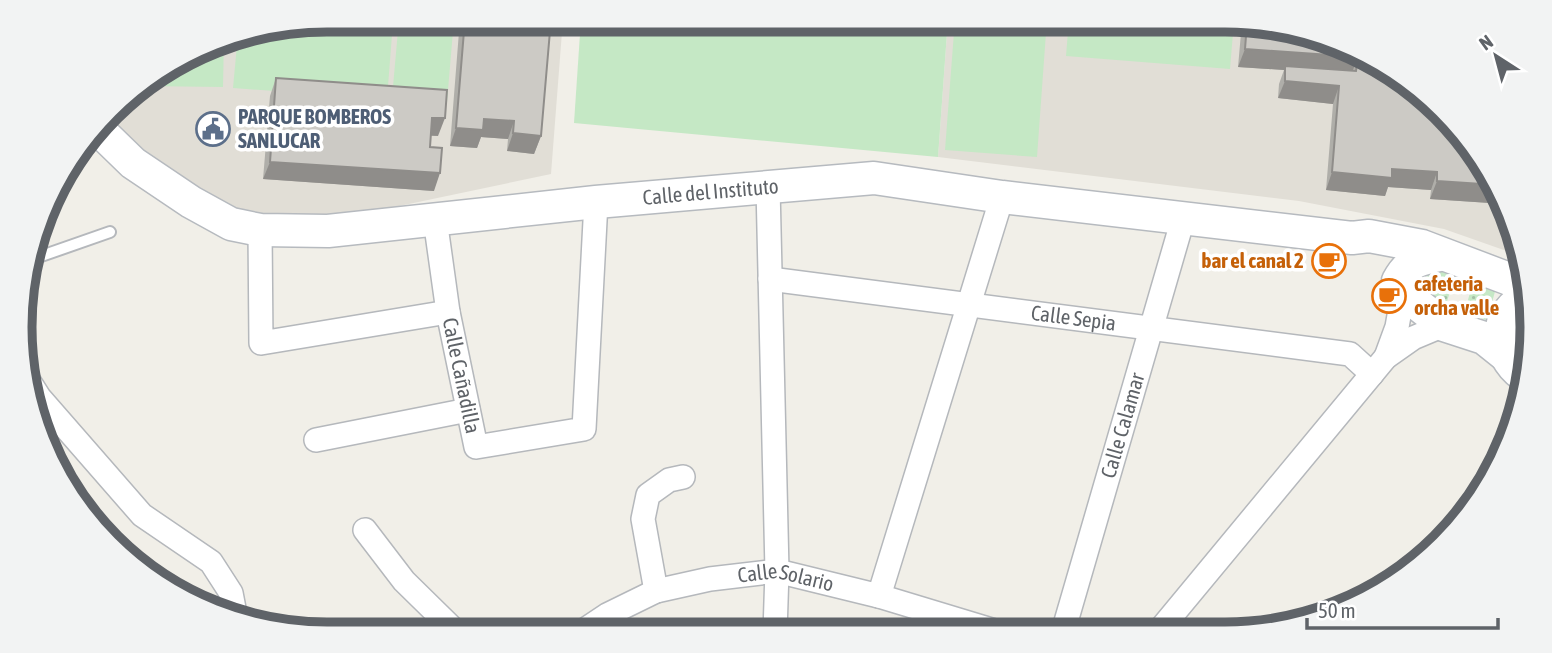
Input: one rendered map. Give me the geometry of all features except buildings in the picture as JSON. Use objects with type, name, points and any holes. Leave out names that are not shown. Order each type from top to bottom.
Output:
[{"type":"street","name":"Calle del Instituto","points":[[103,134],[133,163],[191,202],[231,224],[260,230],[328,231],[596,202],[874,178],[1183,219],[1352,237],[1369,236],[1422,246],[1517,285]]},
{"type":"street","points":[[768,187],[777,571],[775,622]]},
{"type":"street","points":[[879,596],[1002,197]]},
{"type":"street","name":"Calle Cañadilla","points":[[435,219],[448,312],[476,447],[584,429],[596,202]]},
{"type":"street","name":"Calle Calamar","points":[[1066,622],[1183,219]]},
{"type":"street","points":[[260,230],[261,343],[448,312]]},
{"type":"street","points":[[1352,237],[1400,287],[1444,325],[1484,338],[1513,364]]},
{"type":"street","points":[[1379,365],[1397,327],[1400,287],[1414,260],[1439,255]]},
{"type":"street","name":"Calle Sepia","points":[[770,279],[1350,354],[1379,365]]},
{"type":"street","points":[[1513,364],[1500,342],[1504,317],[1520,303]]},
{"type":"street","points":[[1166,622],[1379,365],[1413,338],[1444,325]]},
{"type":"street","points":[[41,399],[142,515],[212,562],[231,593],[234,606]]},
{"type":"street","points":[[316,440],[468,410]]},
{"type":"street","points":[[656,591],[643,519],[648,495],[669,480],[682,477]]},
{"type":"street","points":[[365,530],[404,581],[446,622]]},
{"type":"street","name":"Calle Solario","points":[[596,622],[656,591],[710,579],[777,571],[879,596],[965,622]]},
{"type":"lane","points":[[40,256],[110,232]]},
{"type":"shaded area","points":[[307,32],[562,32],[551,174],[342,218],[241,216],[129,146],[111,126],[147,92],[196,62],[250,42]]},
{"type":"shaded area","points":[[947,32],[1245,32],[1283,37],[1320,47],[1373,71],[1405,92],[1434,118],[1460,147],[1481,179],[1498,214],[1511,252],[1444,229],[1299,201],[938,157]]},
{"type":"green space","points":[[307,32],[392,32],[387,99],[233,88],[237,46],[269,37]]},
{"type":"green space","points":[[398,32],[453,32],[447,102],[392,98]]},
{"type":"green space","points":[[580,32],[947,32],[938,157],[574,123]]},
{"type":"green space","points":[[954,32],[1046,32],[1037,157],[945,150]]},
{"type":"green space","points":[[1068,32],[1233,32],[1230,69],[1066,56]]},
{"type":"green space","points":[[224,50],[223,87],[155,86],[196,62]]},
{"type":"green space","points":[[1422,265],[1457,269],[1445,308],[1412,284]]},
{"type":"green space","points":[[1473,282],[1496,288],[1487,320],[1464,314]]},
{"type":"place","name":"PARQUE BOMBEROS SANLUCAR","points":[[213,129]]},
{"type":"place","name":"bar el canal 2","points":[[1329,261]]},
{"type":"place","name":"cafeteria orcha valle","points":[[1389,296]]}]
